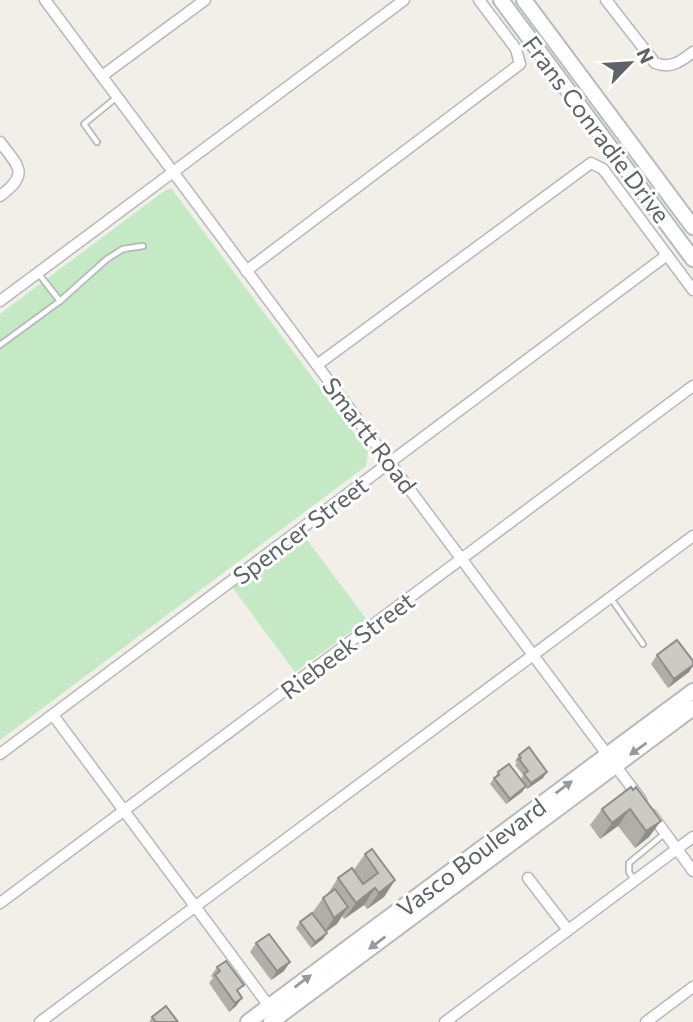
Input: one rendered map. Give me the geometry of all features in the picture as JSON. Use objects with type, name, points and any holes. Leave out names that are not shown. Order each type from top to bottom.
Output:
[{"type":"main road","name":"Frans Conradie Drive","points":[[501,0],[693,259]]},
{"type":"main road","name":"Frans Conradie Drive","points":[[524,0],[693,227]]},
{"type":"main road","name":"Vasco Boulevard","points":[[248,1022],[274,1017],[611,760],[693,691]]},
{"type":"main road","name":"Vasco Boulevard","points":[[611,760],[693,708]]},
{"type":"street","name":"Smartt Road","points":[[45,0],[693,871]]},
{"type":"street","points":[[102,76],[205,0]]},
{"type":"street","points":[[0,301],[404,0]]},
{"type":"street","points":[[246,271],[516,68],[520,60],[516,49],[479,0]]},
{"type":"street","points":[[606,0],[655,62],[664,66],[674,65],[693,52]]},
{"type":"street","points":[[0,142],[20,170],[20,176],[13,187],[0,196]]},
{"type":"street","points":[[317,365],[585,166],[595,163],[603,169],[693,289]]},
{"type":"street","name":"Spencer Street","points":[[0,754],[667,255]]},
{"type":"street","name":"Riebeek Street","points":[[0,904],[693,386]]},
{"type":"street","points":[[40,1022],[693,536]]},
{"type":"street","points":[[53,715],[274,1017]]},
{"type":"street","points":[[445,1022],[693,836]]},
{"type":"street","points":[[528,878],[568,930]]},
{"type":"street","points":[[646,1022],[693,986]]},
{"type":"lane","points":[[97,142],[84,124],[117,97]]},
{"type":"lane","points":[[0,345],[60,301],[107,259],[123,249],[142,246]]},
{"type":"lane","points":[[38,273],[60,301]]},
{"type":"lane","points":[[609,597],[643,644]]},
{"type":"lane","points":[[635,880],[629,872],[628,863],[665,834]]},
{"type":"green space","points":[[171,188],[368,452],[366,466],[0,740],[0,314]]},
{"type":"green space","points":[[304,536],[367,620],[295,672],[232,587]]},
{"type":"building","points":[[677,640],[693,661],[693,665],[674,679],[657,655]]},
{"type":"building","points":[[529,747],[547,772],[531,783],[524,774],[528,771],[519,759],[519,755]]},
{"type":"building","points":[[509,764],[526,786],[510,799],[494,778]]},
{"type":"building","points":[[631,787],[633,790],[636,787],[661,821],[646,831],[630,809],[612,823],[602,809]]},
{"type":"building","points":[[372,849],[395,880],[379,893],[375,888],[356,903],[338,878],[352,868],[363,884],[378,873],[365,854]]},
{"type":"building","points":[[335,889],[348,907],[334,918],[323,898]]},
{"type":"building","points":[[312,913],[327,933],[315,942],[300,922]]},
{"type":"building","points":[[269,934],[290,962],[277,971],[256,943]]},
{"type":"building","points":[[226,961],[244,985],[237,990],[242,998],[235,1003],[215,975],[220,971],[217,967]]},
{"type":"building","points":[[166,1006],[178,1022],[156,1022],[152,1017]]}]
